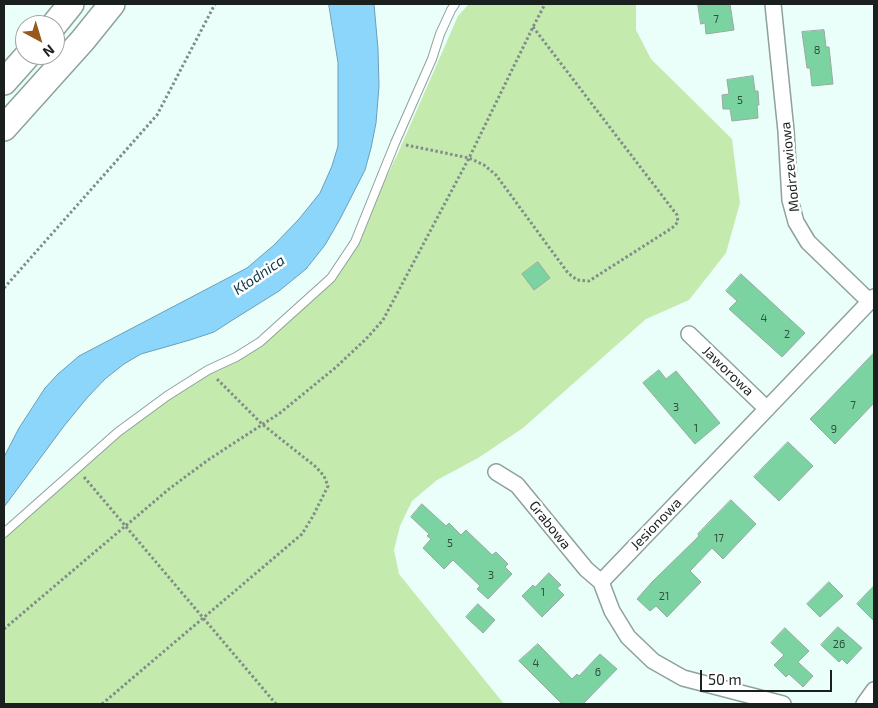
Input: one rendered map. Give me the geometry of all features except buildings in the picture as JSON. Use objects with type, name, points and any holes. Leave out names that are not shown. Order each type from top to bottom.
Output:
[{"type":"main road","points":[[62,15],[71,4]]},
{"type":"main road","points":[[4,128],[83,40],[112,4]]},
{"type":"main road","points":[[4,82],[19,65]]},
{"type":"street","name":"Modrzewiowa","points":[[773,4],[786,131],[790,200],[796,222],[808,242],[872,300]]},
{"type":"street","name":"Jesionowa","points":[[601,582],[872,300]]},
{"type":"street","name":"Jaworowa","points":[[689,334],[767,409]]},
{"type":"street","name":"Grabowa","points":[[496,472],[517,485],[586,569],[601,582]]},
{"type":"street","points":[[601,582],[612,611],[628,637],[652,661],[683,678],[783,704]]},
{"type":"street","points":[[864,704],[874,690]]},
{"type":"lane","points":[[4,534],[118,432],[160,401],[208,370],[236,357],[260,342],[331,278],[356,242],[395,143],[432,59],[440,34],[455,4]]},
{"type":"path","points":[[4,288],[158,115],[215,4]]},
{"type":"path","points":[[4,629],[169,489],[208,460],[280,413],[335,368],[383,320],[469,158],[546,4]]},
{"type":"path","points":[[395,143],[469,158],[484,165],[496,175],[568,273],[577,280],[589,281],[672,228],[678,222],[677,215],[533,27]]},
{"type":"path","points":[[102,704],[302,534],[328,486],[324,476],[316,467],[262,424],[208,370]]},
{"type":"path","points":[[77,468],[276,704]]},
{"type":"green space","points":[[469,4],[636,4],[636,30],[651,59],[732,139],[740,203],[726,253],[689,300],[646,319],[523,428],[478,458],[437,480],[412,501],[400,526],[394,550],[399,574],[504,704],[4,704],[4,534],[118,432],[167,396],[236,357],[331,278],[355,242],[398,153],[458,16]]},
{"type":"water","name":"Kłodnica","points":[[329,4],[374,4],[379,86],[376,123],[365,170],[325,245],[306,269],[279,291],[214,332],[141,354],[105,379],[64,426],[4,507],[4,457],[19,428],[45,388],[58,374],[79,356],[247,268],[274,245],[320,193],[332,166],[338,146],[338,63]]}]
